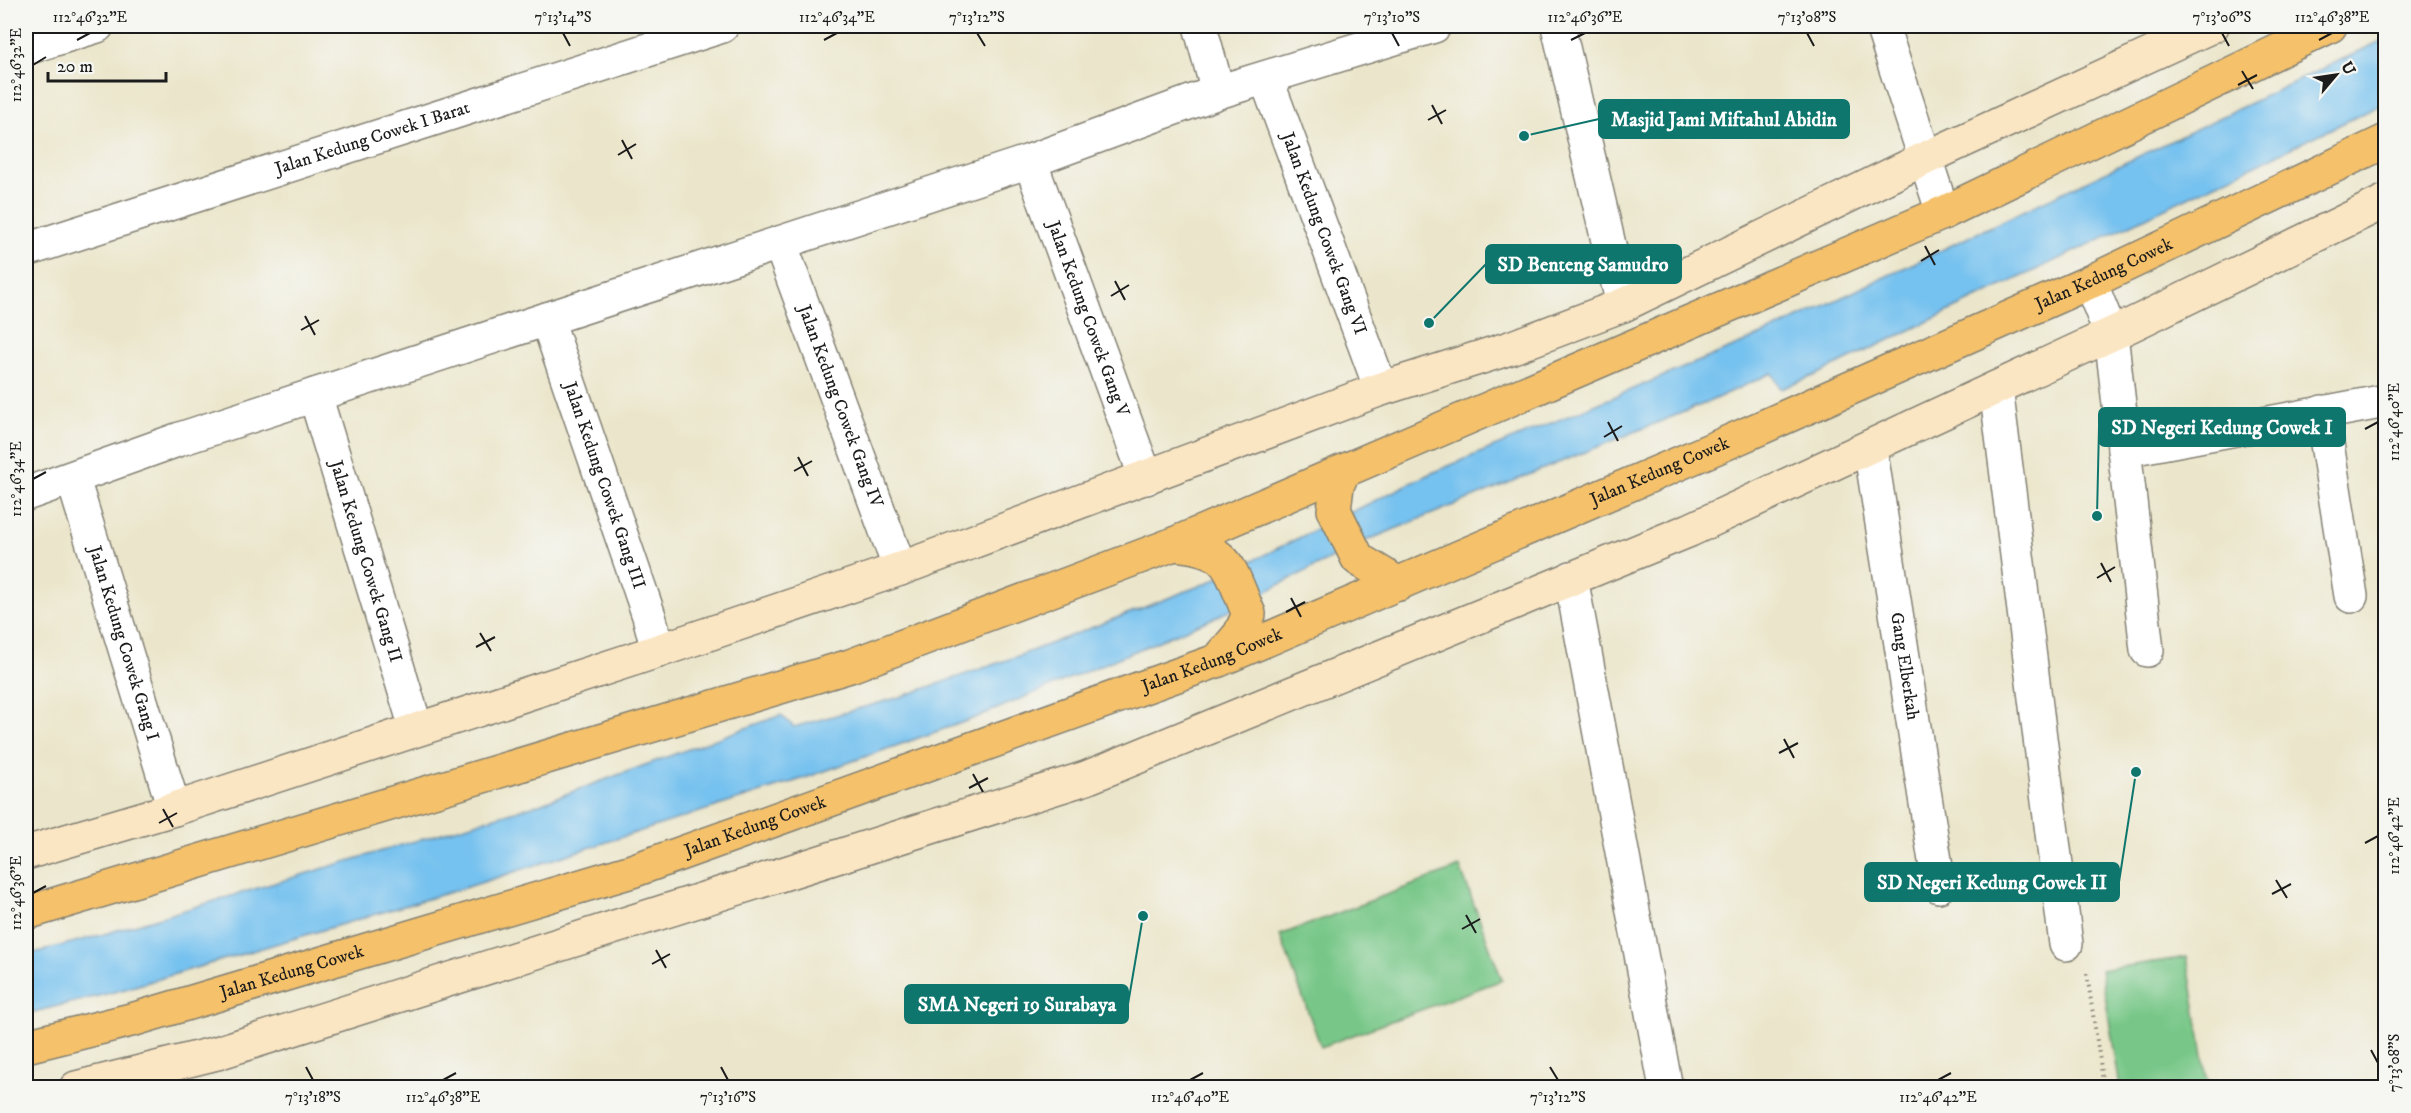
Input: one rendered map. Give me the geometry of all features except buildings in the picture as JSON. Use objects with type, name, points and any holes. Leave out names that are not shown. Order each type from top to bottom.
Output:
[{"type":"highway","points":[[26,913],[850,666],[1174,544],[1943,213],[2330,26]]},
{"type":"highway","name":"Jalan Kedung Cowek","points":[[26,1046],[146,1015],[632,871],[1219,660],[1399,584],[2090,282],[2385,141]]},
{"type":"highway","points":[[1343,472],[1337,486],[1334,510],[1358,559],[1399,584]]},
{"type":"highway","points":[[1174,544],[1201,546],[1226,561],[1249,614],[1240,634],[1219,660]]},
{"type":"main road","points":[[26,853],[174,808],[658,651],[900,569],[1381,389],[1510,348],[1623,305],[1926,158],[2204,27]]},
{"type":"main road","points":[[76,1088],[217,1053],[1086,778],[1690,530],[2111,334],[2385,201]]},
{"type":"street","points":[[26,48],[97,26]]},
{"type":"street","name":"Jalan Kedung Cowek I Barat","points":[[26,250],[722,26]]},
{"type":"street","points":[[1200,26],[1218,92]]},
{"type":"street","points":[[1557,26],[1623,305]]},
{"type":"street","points":[[1882,26],[1943,213]]},
{"type":"street","points":[[26,494],[180,439],[1030,161],[1218,92],[1423,27]]},
{"type":"street","name":"Jalan Kedung Cowek Gang VI","points":[[1266,78],[1381,389]]},
{"type":"street","name":"Jalan Kedung Cowek Gang V","points":[[1030,161],[1146,478]]},
{"type":"street","name":"Jalan Kedung Cowek Gang IV","points":[[780,243],[900,569]]},
{"type":"street","points":[[2090,282],[2111,334],[2147,650]]},
{"type":"street","name":"Jalan Kedung Cowek Gang III","points":[[547,319],[649,616],[658,651]]},
{"type":"street","points":[[1996,388],[2066,944]]},
{"type":"street","name":"Jalan Kedung Cowek Gang II","points":[[315,395],[416,728]]},
{"type":"street","points":[[2124,450],[2385,401]]},
{"type":"street","points":[[2322,412],[2351,596]]},
{"type":"street","name":"Gang Elberkah","points":[[1870,447],[1939,886]]},
{"type":"street","name":"Jalan Kedung Cowek Gang I","points":[[73,479],[174,808]]},
{"type":"street","points":[[1571,578],[1666,1088]]},
{"type":"path","points":[[2066,944],[2082,964],[2087,976],[2104,1088]]},
{"type":"green space","points":[[1460,867],[1502,980],[1321,1047],[1280,935]]},
{"type":"green space","points":[[2187,957],[2208,1087],[2120,1087],[2101,970]]},
{"type":"water","points":[[2385,39],[2385,103],[1816,375],[1781,389],[1772,373],[1706,403],[1363,542],[1216,617],[975,718],[805,778],[474,885],[118,991],[26,1014],[26,955],[101,935],[539,804],[781,715],[794,727],[900,697],[1021,655],[1207,583],[1427,475],[1769,332]]},
{"type":"place","name":"Masjid Jami Miftahul Abidin","points":[[1524,136]]},
{"type":"place","name":"SD Benteng Samudro","points":[[1429,323]]},
{"type":"place","name":"SD Negeri Kedung Cowek I","points":[[2097,516]]},
{"type":"place","name":"SD Negeri Kedung Cowek II","points":[[2136,772]]},
{"type":"place","name":"SMA Negeri 19 Surabaya","points":[[1143,916]]}]
